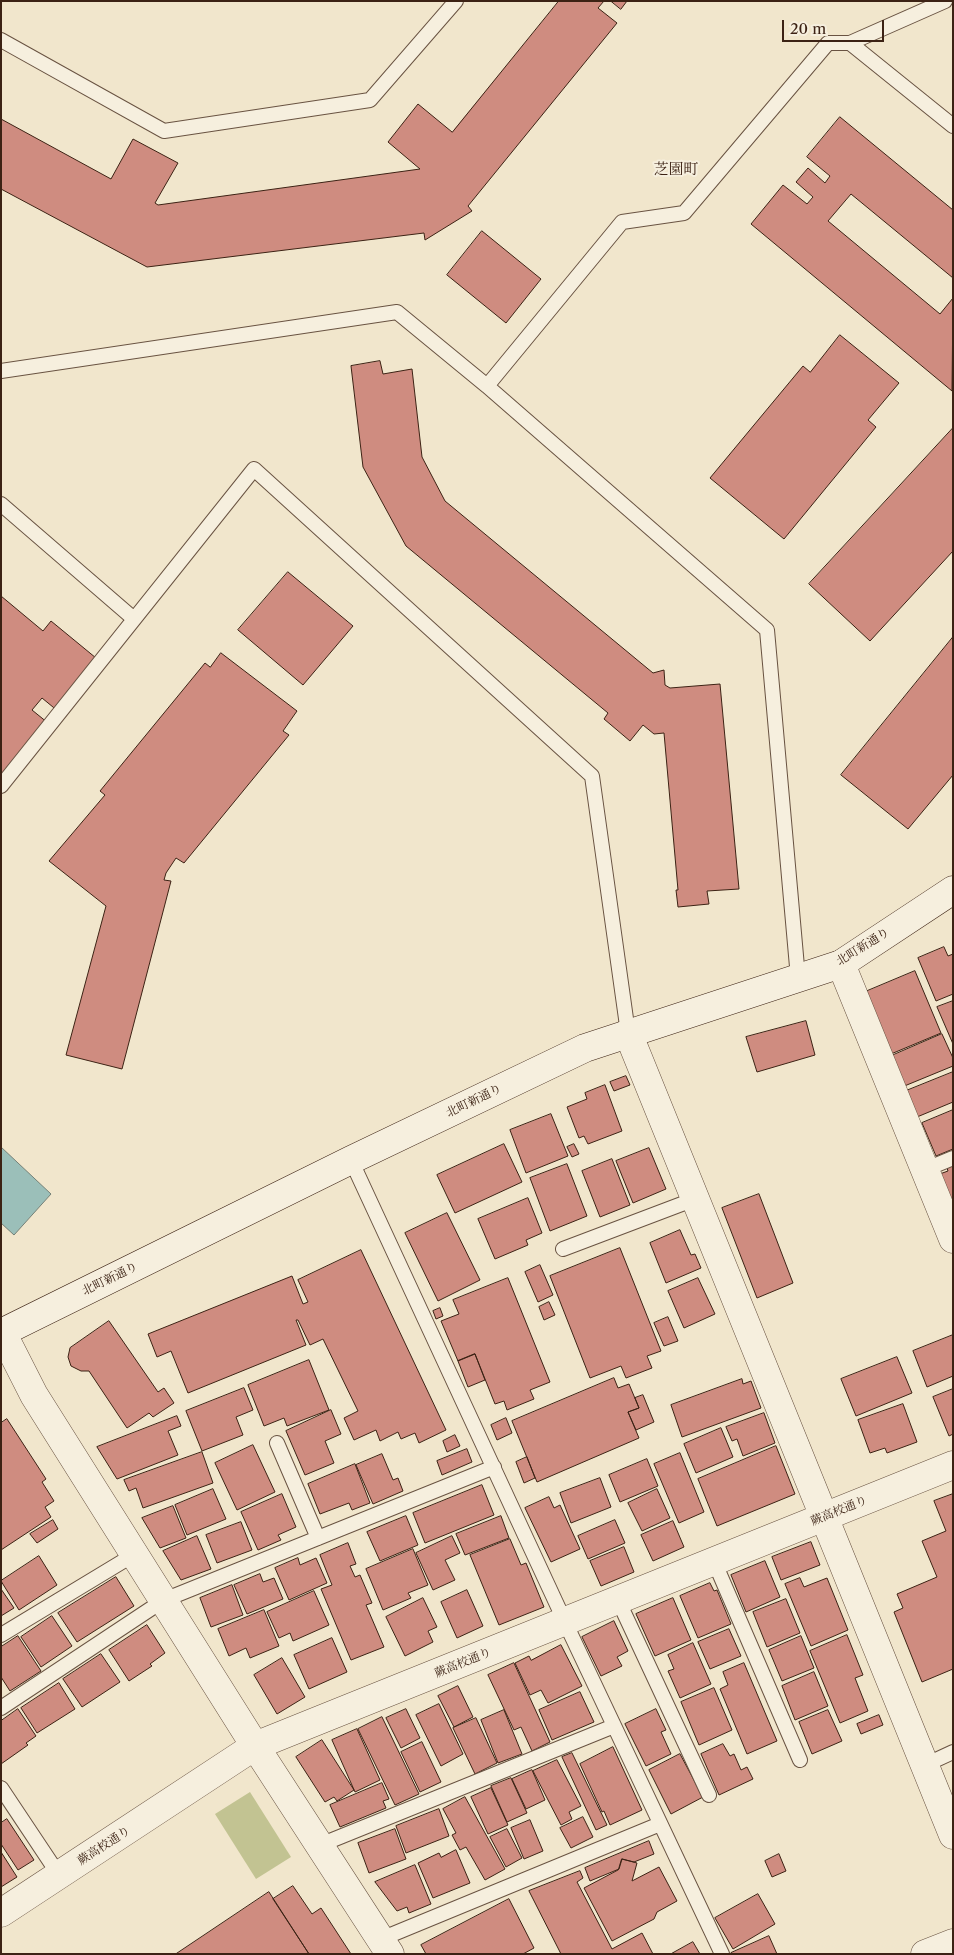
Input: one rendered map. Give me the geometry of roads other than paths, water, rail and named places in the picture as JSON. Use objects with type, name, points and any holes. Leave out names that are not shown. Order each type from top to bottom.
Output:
[{"type":"street","name":"北町新通り","points":[[2,1332],[351,1160],[585,1048],[840,964],[953,890]]},
{"type":"street","points":[[840,964],[953,1239]]},
{"type":"street","points":[[628,1033],[953,1834]]},
{"type":"street","points":[[2,1332],[34,1395],[255,1746],[386,1946]]},
{"type":"street","name":"蕨高校通り","points":[[1,1913],[255,1746],[953,1465]]},
{"type":"street","points":[[925,1954],[953,1943]]},
{"type":"lane","points":[[1,40],[164,130],[370,100],[456,1]]},
{"type":"lane","points":[[487,386],[622,222],[684,213],[828,43],[850,43],[945,1]]},
{"type":"lane","points":[[850,43],[953,126]]},
{"type":"lane","points":[[1,370],[397,312],[487,386],[767,630],[798,978]]},
{"type":"lane","points":[[1,786],[254,469],[592,776],[628,1033]]},
{"type":"lane","points":[[1,504],[134,619]]},
{"type":"lane","points":[[924,1170],[953,1158]]},
{"type":"lane","points":[[351,1160],[565,1622],[722,1954]]},
{"type":"lane","points":[[563,1249],[695,1199]]},
{"type":"lane","points":[[276,1443],[318,1538]]},
{"type":"lane","points":[[1,1708],[164,1600],[494,1468]]},
{"type":"lane","points":[[1,1636],[135,1554]]},
{"type":"lane","points":[[714,1561],[800,1760]]},
{"type":"lane","points":[[618,1600],[709,1795]]},
{"type":"lane","points":[[320,1846],[614,1726]]},
{"type":"lane","points":[[925,1764],[953,1752]]},
{"type":"lane","points":[[1,1788],[60,1875]]},
{"type":"lane","points":[[386,1946],[660,1824]]},
{"type":"water","points":[[1,1147],[51,1194],[14,1235],[1,1223]]},
{"type":"district","name":"芝園町","points":[[676,170]]}]
